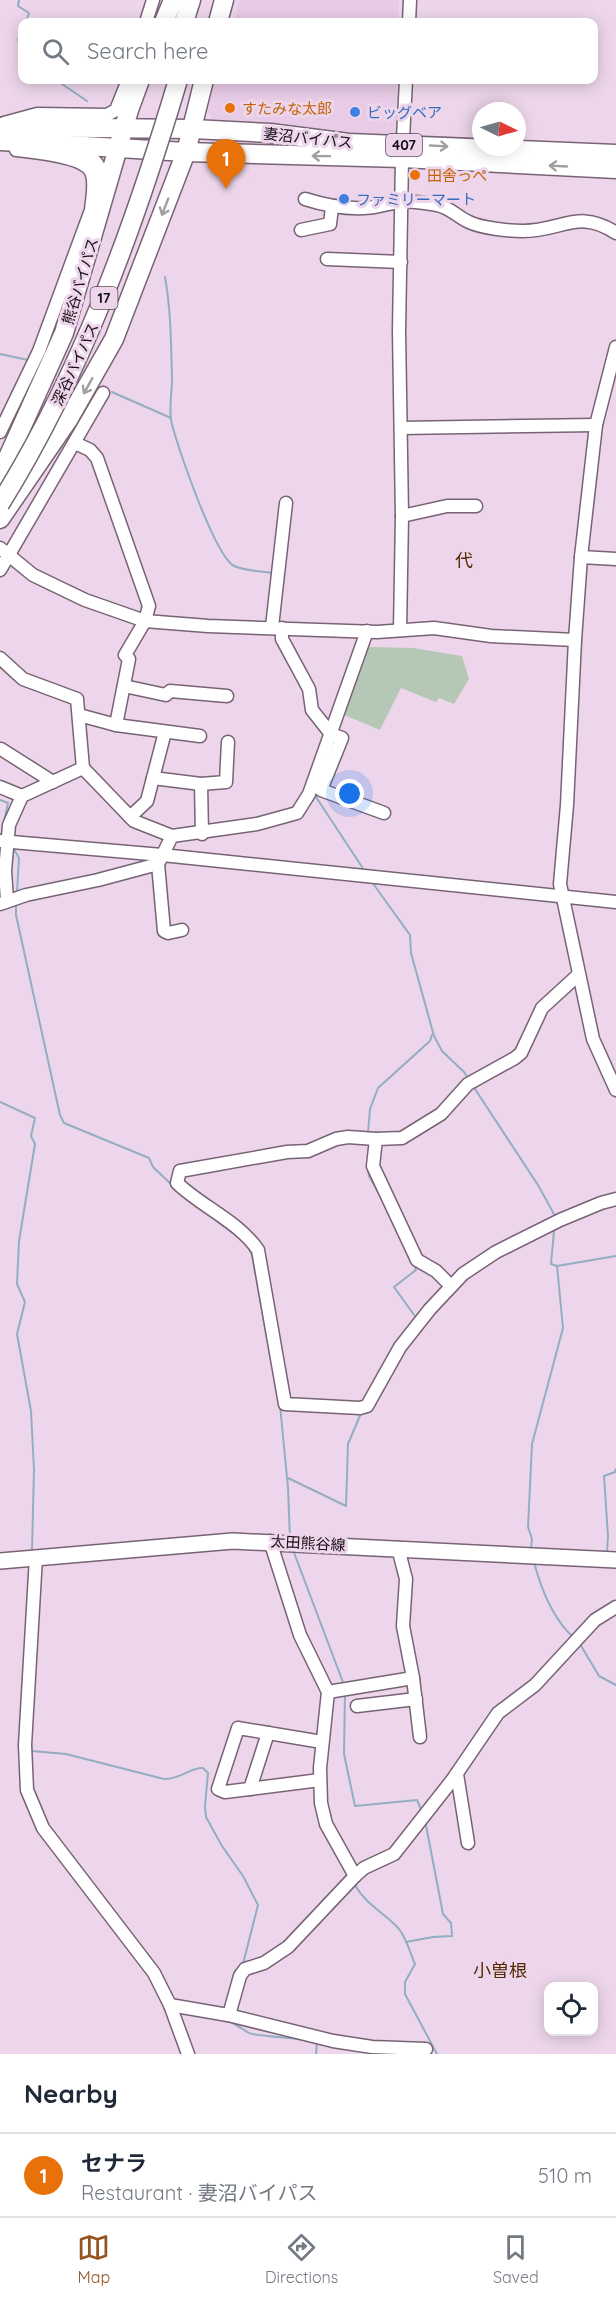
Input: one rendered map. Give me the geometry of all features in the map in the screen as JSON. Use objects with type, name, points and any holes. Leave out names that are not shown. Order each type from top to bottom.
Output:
[{"type":"highway","points":[[166,18],[173,0]]},
{"type":"highway","points":[[185,18],[191,0]]},
{"type":"highway","points":[[196,18],[202,0]]},
{"type":"highway","points":[[219,18],[224,0]]},
{"type":"highway","name":"熊谷バイパス","points":[[0,475],[64,333],[139,84]]},
{"type":"highway","name":"深谷バイパス","points":[[0,485],[35,425],[90,307],[128,202],[166,84]]},
{"type":"highway","name":"深谷バイパス","points":[[0,504],[44,429],[100,311],[139,204],[177,84]]},
{"type":"highway","name":"17","points":[[0,519],[68,420],[114,339],[186,152],[203,84]]},
{"type":"highway","name":"妻沼バイパス","points":[[0,126],[193,129],[270,133],[403,151],[616,169]]},
{"type":"highway","name":"妻沼バイパス","points":[[0,141],[186,152],[403,151],[616,154]]},
{"type":"highway","name":"407","points":[[69,146],[92,160],[98,170],[104,200]]},
{"type":"main road","name":"太田熊谷線","points":[[0,1561],[196,1542],[284,1542],[616,1560]]},
{"type":"street","points":[[147,18],[153,0]]},
{"type":"street","points":[[227,18],[230,0]]},
{"type":"street","points":[[409,18],[410,0]]},
{"type":"street","points":[[0,126],[23,116],[38,114],[107,115],[116,110],[126,84]]},
{"type":"street","points":[[400,630],[402,516],[399,331],[406,84]]},
{"type":"street","points":[[0,148],[54,156],[86,165],[92,174],[94,189],[91,210],[39,351],[0,432]]},
{"type":"street","points":[[305,200],[332,207],[365,208],[402,201],[444,206],[469,223],[504,229],[524,231],[554,229],[574,221],[590,221],[602,223],[616,233]]},
{"type":"street","points":[[301,230],[330,224],[332,207]]},
{"type":"street","points":[[327,259],[400,262]]},
{"type":"street","points":[[616,347],[596,425],[581,557],[567,805],[560,884],[565,897],[578,975],[593,1039],[616,1090]]},
{"type":"street","points":[[0,570],[4,552],[75,443],[103,393]]},
{"type":"street","points":[[401,428],[596,425]]},
{"type":"street","points":[[75,443],[90,450],[97,458],[149,606],[145,621],[125,655],[129,659],[116,725]]},
{"type":"street","points":[[286,503],[275,627],[309,689],[312,710],[329,740]]},
{"type":"street","points":[[402,516],[447,506],[476,506]]},
{"type":"street","points":[[4,552],[33,574],[85,600],[145,621],[208,626],[367,631],[434,628],[490,636],[575,640]]},
{"type":"street","points":[[581,557],[616,559]]},
{"type":"street","points":[[0,658],[23,679],[77,699],[83,768],[130,818],[172,837],[257,824],[297,813],[309,794],[367,631]]},
{"type":"street","points":[[124,686],[166,695],[170,691],[226,696]]},
{"type":"street","points":[[79,715],[116,725],[200,736]]},
{"type":"street","points":[[130,818],[147,801],[165,732]]},
{"type":"street","points":[[329,740],[342,738],[321,790],[384,813]]},
{"type":"street","points":[[153,778],[201,784],[226,783],[228,742]]},
{"type":"street","points":[[2,748],[53,782]]},
{"type":"street","points":[[0,788],[22,796],[83,768]]},
{"type":"street","points":[[201,784],[202,834]]},
{"type":"street","points":[[22,796],[6,839],[5,871],[10,899],[160,859]]},
{"type":"street","points":[[172,837],[160,859],[165,931],[168,933],[182,930]]},
{"type":"street","points":[[6,839],[160,859],[616,902]]},
{"type":"street","points":[[578,975],[542,1008],[521,1053],[470,1083],[441,1114],[402,1138],[348,1137],[336,1139],[308,1151],[287,1152],[180,1171],[177,1183],[190,1195],[249,1237],[258,1250],[285,1404],[364,1407],[400,1347],[463,1274],[496,1252],[560,1220],[600,1203],[616,1199]]},
{"type":"street","points":[[371,1139],[374,1166],[417,1260],[436,1271],[451,1286]]},
{"type":"street","points":[[284,1542],[300,1635],[339,1690]]},
{"type":"street","points":[[398,1548],[406,1579],[403,1626],[413,1678],[420,1737]]},
{"type":"street","points":[[36,1557],[26,1733],[27,1790],[43,1828],[153,1973],[170,2005],[188,2054]]},
{"type":"street","points":[[226,2014],[240,1976],[245,1969],[264,1964],[288,1947],[364,1868],[394,1854],[457,1774],[498,1713],[535,1685],[594,1620],[616,1607]]},
{"type":"street","points":[[339,1690],[413,1678]]},
{"type":"street","points":[[339,1690],[322,1742],[321,1803],[326,1824],[353,1879]]},
{"type":"street","points":[[357,1706],[416,1699]]},
{"type":"street","points":[[320,1780],[225,1792],[218,1789],[238,1728],[322,1742]]},
{"type":"street","points":[[250,1789],[268,1733]]},
{"type":"street","points":[[457,1774],[468,1843]]},
{"type":"street","points":[[170,2005],[226,2014],[372,2050],[426,2049]]},
{"type":"shaded area","points":[[239,0],[399,0],[398,18],[235,18]]},
{"type":"shaded area","points":[[213,84],[397,84],[396,138],[319,132],[283,125],[214,122],[208,111]]},
{"type":"green space","points":[[368,647],[413,648],[462,656],[469,679],[454,704],[439,698],[436,702],[401,688],[380,730],[342,714]]},
{"type":"waterway","points":[[19,0],[18,6],[29,13],[27,18]]},
{"type":"waterway","points":[[62,84],[87,101]]},
{"type":"waterway","points":[[165,277],[171,340],[171,420],[188,474],[207,522],[226,558],[234,566],[274,573]]},
{"type":"waterway","points":[[0,354],[28,360]]},
{"type":"waterway","points":[[112,392],[171,418]]},
{"type":"waterway","points":[[314,794],[364,870]]},
{"type":"waterway","points":[[0,800],[8,803],[4,822]]},
{"type":"waterway","points":[[12,846],[19,858],[17,892]]},
{"type":"waterway","points":[[372,882],[410,935],[411,953],[434,1036],[442,1051],[469,1079]]},
{"type":"waterway","points":[[16,904],[16,915],[60,1115],[64,1123],[149,1158],[153,1167],[173,1186]]},
{"type":"waterway","points":[[368,1133],[370,1109],[378,1088],[430,1041],[432,1035]]},
{"type":"waterway","points":[[473,1086],[538,1185],[555,1216]]},
{"type":"waterway","points":[[0,1102],[35,1118],[31,1136],[35,1144],[19,1241],[17,1284],[25,1302],[17,1334],[31,1411],[34,1470],[32,1550]]},
{"type":"waterway","points":[[367,1165],[369,1176],[383,1201]]},
{"type":"waterway","points":[[203,1211],[242,1240]]},
{"type":"waterway","points":[[554,1231],[551,1264],[557,1266],[616,1256]]},
{"type":"waterway","points":[[246,1243],[252,1255],[271,1361]]},
{"type":"waterway","points":[[414,1265],[416,1270],[394,1287],[417,1319]]},
{"type":"waterway","points":[[531,1549],[532,1539],[528,1527],[532,1444],[563,1328],[557,1266]]},
{"type":"waterway","points":[[280,1405],[288,1488],[290,1539]]},
{"type":"waterway","points":[[288,1478],[346,1506],[348,1444],[362,1411]]},
{"type":"waterway","points":[[607,1552],[604,1476],[615,1472],[616,1469]]},
{"type":"waterway","points":[[293,1550],[344,1685]]},
{"type":"waterway","points":[[534,1562],[549,1603],[560,1622],[574,1638]]},
{"type":"waterway","points":[[580,1644],[599,1676],[616,1685]]},
{"type":"waterway","points":[[345,1694],[344,1754],[355,1806],[417,1800],[422,1812]]},
{"type":"waterway","points":[[31,1743],[32,1751],[66,1754],[164,1779],[198,1768],[203,1768],[208,1773],[206,1817],[222,1846],[243,1876],[258,1905],[243,1964],[235,1971],[232,1981]]},
{"type":"waterway","points":[[406,1942],[452,1936],[451,1923],[443,1914],[425,1820]]},
{"type":"waterway","points":[[355,1885],[364,1898],[394,1923],[404,1937],[415,1964],[405,1982],[405,1994],[437,2054]]},
{"type":"waterway","points":[[229,2021],[252,2034],[306,2040]]},
{"type":"waterway","points":[[316,2054],[317,2043]]},
{"type":"place","name":"すたみな太郎","points":[[230,108]]},
{"type":"place","name":"ビッグベア","points":[[355,112]]},
{"type":"place","name":"田舎っぺ","points":[[415,175]]},
{"type":"place","name":"セナラ","points":[[226,189]]},
{"type":"place","name":"ファミリーマート","points":[[344,199]]},
{"type":"district","name":"代","points":[[464,560]]},
{"type":"district","name":"小曽根","points":[[500,1970]]}]
